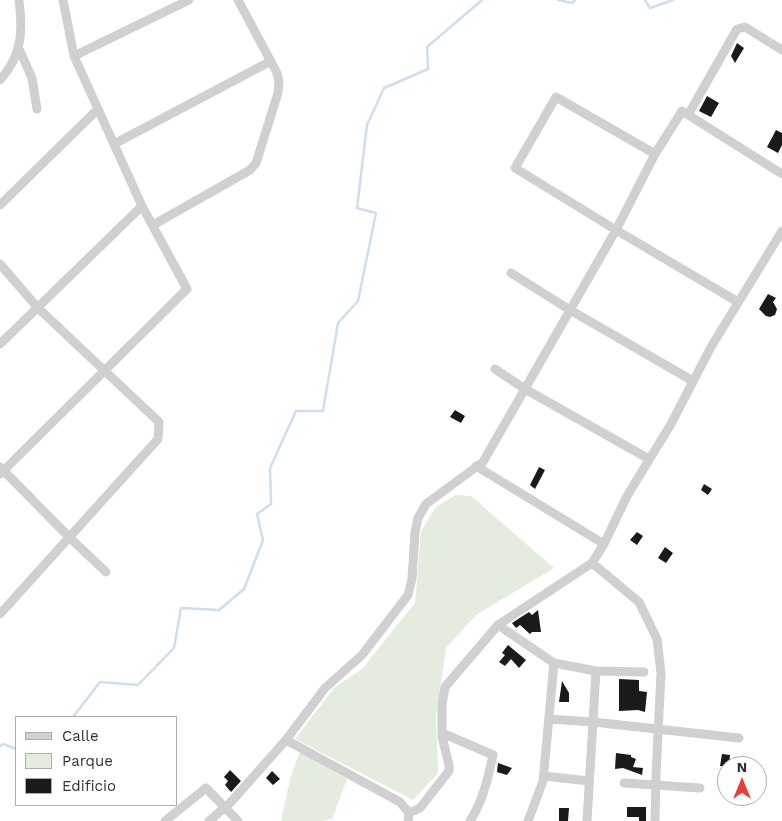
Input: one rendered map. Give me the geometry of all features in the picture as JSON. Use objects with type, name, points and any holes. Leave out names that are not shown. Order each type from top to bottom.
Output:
[{"type":"street","points":[[0,80],[10,69],[19,48],[22,20],[19,0]]},
{"type":"street","points":[[63,0],[74,56],[142,206],[187,289],[105,371],[1,470],[106,572]]},
{"type":"street","points":[[74,56],[189,0]]},
{"type":"street","points":[[153,225],[250,170],[256,163],[278,93],[279,81],[271,61],[238,0]]},
{"type":"street","points":[[688,115],[737,29],[745,27],[782,50]]},
{"type":"street","points":[[19,48],[32,78],[37,109]]},
{"type":"street","points":[[114,144],[271,61]]},
{"type":"street","points":[[655,154],[556,97],[515,168],[738,302]]},
{"type":"street","points":[[0,205],[98,108]]},
{"type":"street","points":[[209,821],[286,740],[325,688],[362,655],[408,595],[412,579],[418,518],[426,504],[482,462],[616,230],[655,154],[682,111],[782,174]]},
{"type":"street","points":[[0,344],[142,206]]},
{"type":"street","points":[[286,740],[400,802],[408,817],[420,808],[448,771],[449,765],[442,733],[442,705],[445,687],[498,625],[592,562],[604,544],[627,496],[671,424],[711,347],[782,230]]},
{"type":"street","points":[[0,264],[38,308],[159,422],[158,439],[0,614]]},
{"type":"street","points":[[511,273],[570,310],[694,381]]},
{"type":"street","points":[[494,369],[525,389],[649,459]]},
{"type":"street","points":[[476,466],[604,544]]},
{"type":"street","points":[[592,562],[639,602],[657,639],[661,673],[655,821]]},
{"type":"street","points":[[498,625],[554,662],[596,671],[644,672]]},
{"type":"street","points":[[528,821],[544,776],[554,662]]},
{"type":"street","points":[[587,821],[596,671]]},
{"type":"street","points":[[549,719],[740,738]]},
{"type":"street","points":[[442,733],[493,755],[488,780],[477,810],[470,821]]},
{"type":"street","points":[[544,776],[589,781]]},
{"type":"street","points":[[624,783],[700,788]]},
{"type":"street","points":[[165,821],[206,788],[238,821]]},
{"type":"green space","points":[[456,495],[471,496],[554,568],[476,615],[446,648],[436,716],[438,773],[413,800],[295,739],[334,688],[362,669],[415,603],[421,531],[436,507]]},
{"type":"green space","points":[[300,751],[347,779],[332,819],[321,821],[281,821],[290,779]]},
{"type":"building","points":[[737,43],[744,48],[735,63],[731,56]]},
{"type":"building","points":[[707,96],[719,103],[711,117],[699,111]]},
{"type":"building","points":[[776,130],[782,133],[782,145],[778,153],[767,147]]},
{"type":"building","points":[[768,294],[776,298],[773,302],[777,309],[775,315],[770,317],[766,316],[759,309]]},
{"type":"building","points":[[455,410],[465,416],[461,423],[450,417]]},
{"type":"building","points":[[539,467],[545,470],[535,489],[530,485]]},
{"type":"building","points":[[704,484],[712,489],[708,495],[701,490]]},
{"type":"building","points":[[637,532],[643,536],[637,545],[630,540]]},
{"type":"building","points":[[665,547],[673,553],[666,563],[658,558]]},
{"type":"building","points":[[538,610],[541,632],[532,632],[530,634],[520,625],[516,628],[512,623],[529,612],[532,615]]},
{"type":"building","points":[[508,645],[526,660],[519,668],[511,659],[505,666],[499,662],[505,655],[502,653]]},
{"type":"building","points":[[619,679],[639,680],[639,691],[647,692],[645,712],[638,710],[619,711]]},
{"type":"building","points":[[562,681],[569,693],[569,702],[559,702]]},
{"type":"building","points":[[616,753],[631,755],[631,757],[636,759],[633,767],[643,768],[642,775],[623,768],[615,769]]},
{"type":"building","points":[[498,763],[512,768],[507,775],[497,772]]},
{"type":"building","points":[[230,770],[241,781],[231,792],[225,785],[228,781],[224,777]]},
{"type":"building","points":[[272,771],[280,779],[273,785],[266,778]]},
{"type":"building","points":[[627,807],[646,807],[646,821],[639,821],[639,817],[627,817]]},
{"type":"building","points":[[559,808],[569,808],[568,821],[559,821]]},
{"type":"waterway","points":[[74,716],[100,682],[138,685],[174,648],[181,608],[219,610],[244,589],[263,540],[257,514],[271,504],[270,468],[296,411],[323,411],[338,323],[358,301],[376,213],[357,208],[367,125],[384,88],[428,69],[427,47],[482,0]]},
{"type":"waterway","points":[[558,0],[572,3],[575,0]]},
{"type":"waterway","points":[[645,0],[650,8],[673,0]]},
{"type":"waterway","points":[[0,746],[3,744],[15,749]]}]
